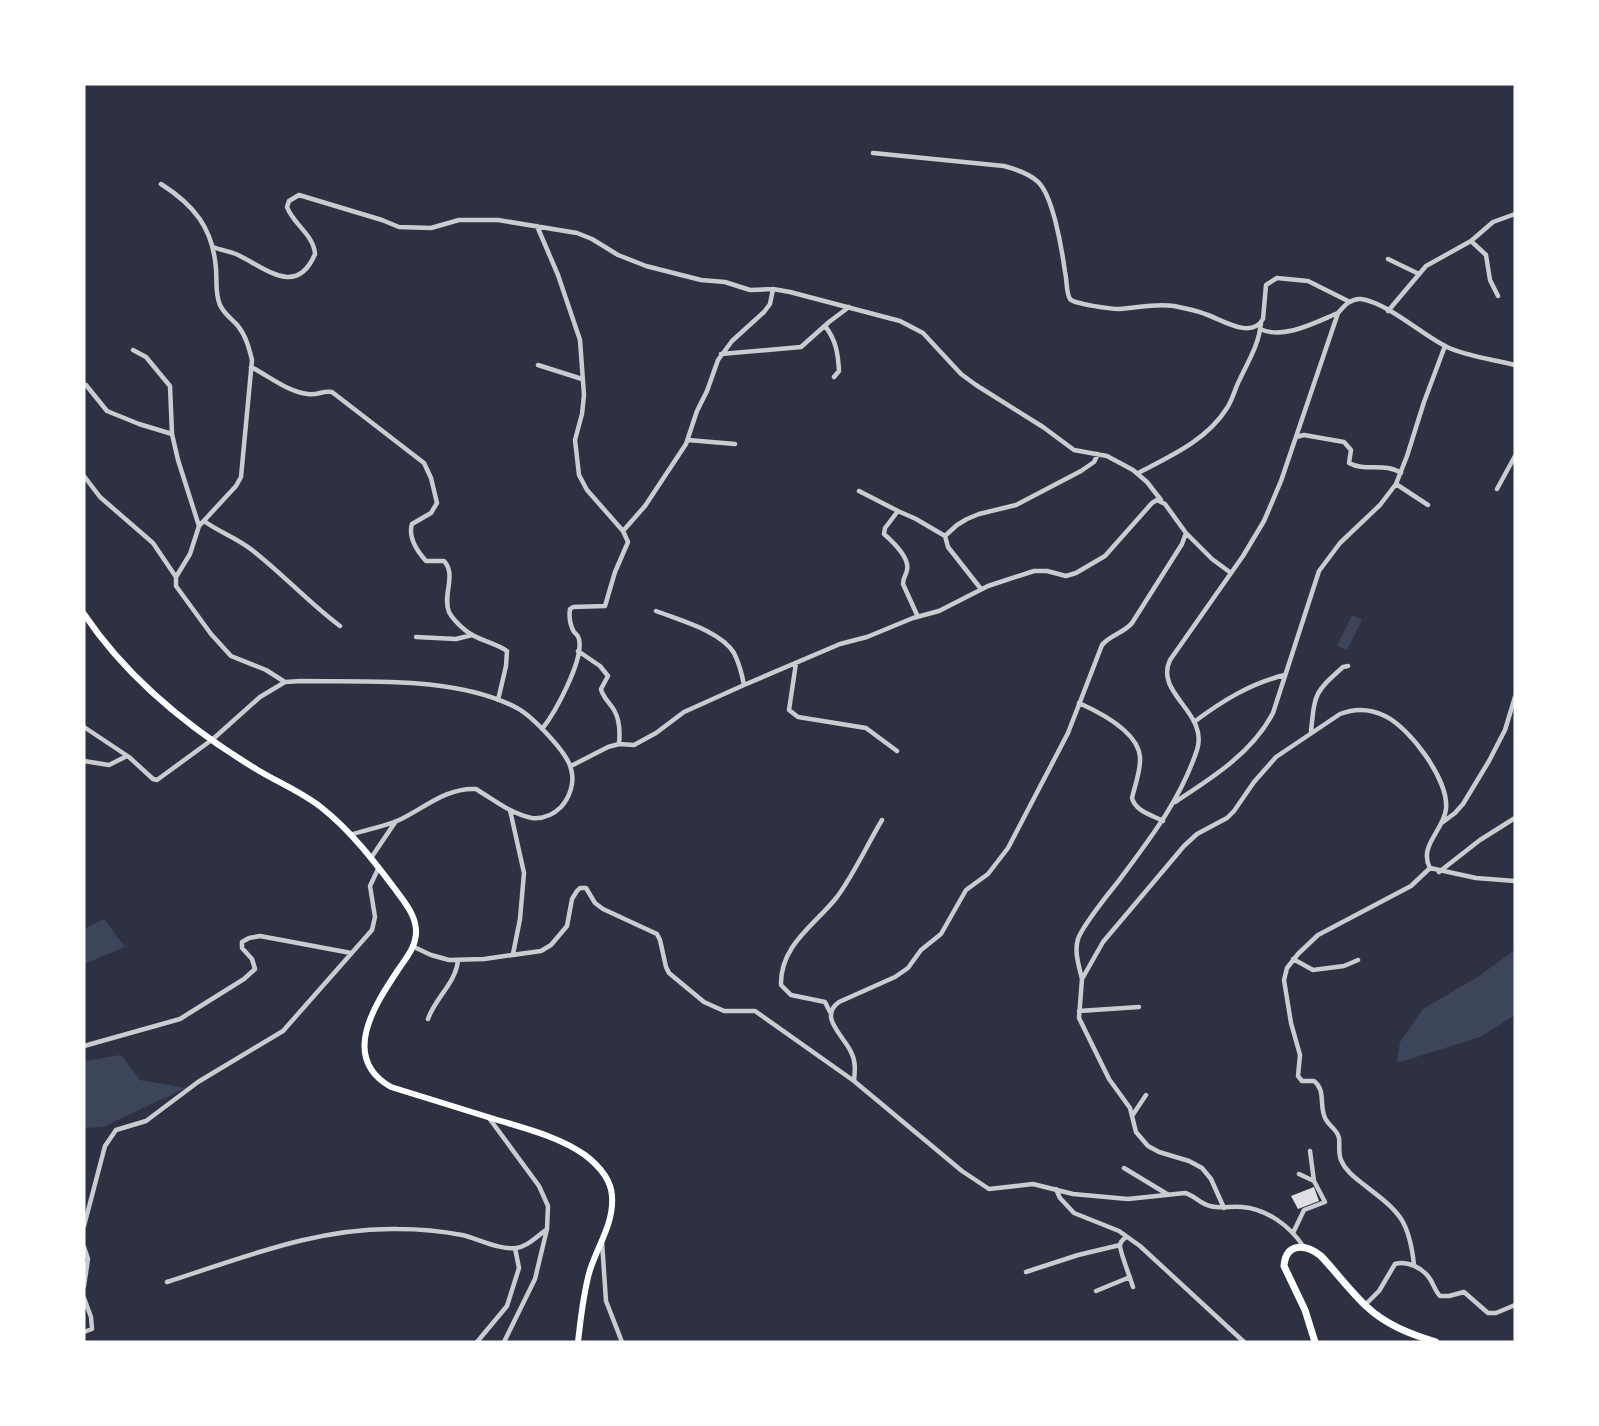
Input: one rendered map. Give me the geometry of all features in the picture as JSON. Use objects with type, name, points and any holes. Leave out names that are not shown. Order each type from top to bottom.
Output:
[{"type":"main road","points":[[84,614],[108,645],[155,696],[255,768],[321,807],[379,867],[410,909],[416,931],[414,947],[385,991],[367,1025],[363,1046],[369,1068],[374,1076],[391,1087],[571,1147],[603,1172],[610,1184],[611,1214],[591,1268],[582,1303],[578,1342]]},
{"type":"main road","points":[[1315,1342],[1305,1310],[1284,1266],[1285,1258],[1289,1253],[1303,1246],[1321,1256],[1365,1305],[1397,1328],[1436,1342]]},
{"type":"street","points":[[873,153],[1004,166],[1038,181],[1052,205],[1069,296],[1075,302],[1115,309],[1141,305],[1167,305],[1196,310],[1243,328],[1258,326],[1261,322]]},
{"type":"street","points":[[161,184],[193,209],[201,219],[213,248],[218,300],[222,310],[244,336],[249,347],[251,368],[241,477],[236,486],[200,526],[190,554],[176,577],[176,586],[219,645],[231,656],[266,670],[285,682]]},
{"type":"street","points":[[213,248],[233,253],[271,273],[281,276],[298,275],[309,265],[315,254],[312,241],[293,219],[287,207],[289,201],[299,195],[399,227],[431,228],[459,220],[513,221],[583,234],[612,252],[631,260],[701,280],[725,282],[756,291],[773,289],[880,314],[918,330],[961,374],[1074,450],[1118,460],[1138,473],[1175,515],[1186,533],[1212,559],[1231,573]]},
{"type":"street","points":[[1388,311],[1402,291],[1433,261],[1471,241],[1493,222],[1515,214]]},
{"type":"street","points":[[537,226],[580,340],[584,402],[575,440],[579,476],[587,490],[623,531],[628,542],[615,572],[605,606],[570,609],[572,628],[579,639],[578,651],[573,672],[561,700],[542,729]]},
{"type":"street","points":[[1471,241],[1486,255],[1490,279],[1498,296]]},
{"type":"street","points":[[1388,259],[1419,274]]},
{"type":"street","points":[[1138,473],[1205,434],[1228,407],[1256,347],[1263,319],[1266,285],[1277,278],[1308,281],[1350,302]]},
{"type":"street","points":[[623,531],[645,506],[688,440],[697,411],[721,354],[764,312],[770,304],[773,289]]},
{"type":"street","points":[[1224,1208],[1211,1179],[1202,1168],[1148,1146],[1136,1132],[1126,1101],[1103,1069],[1078,1018],[1082,980],[1076,955],[1078,938],[1174,803],[1186,780],[1199,740],[1194,722],[1169,686],[1166,669],[1231,573],[1268,513],[1338,313],[1345,304],[1361,299],[1388,311],[1445,346],[1461,353],[1515,365]]},
{"type":"street","points":[[721,354],[801,347],[849,308]]},
{"type":"street","points":[[1260,329],[1269,333],[1291,331],[1338,313]]},
{"type":"street","points":[[825,326],[834,337],[838,355],[839,370],[834,377]]},
{"type":"street","points":[[1174,803],[1234,760],[1251,745],[1267,724],[1320,571],[1340,543],[1376,510],[1396,484],[1445,346]]},
{"type":"street","points":[[133,350],[146,357],[170,386],[172,434],[178,460],[200,526]]},
{"type":"street","points":[[538,365],[582,379]]},
{"type":"street","points":[[251,368],[309,395],[332,392],[423,463],[431,478],[437,503],[431,513],[412,524],[411,535],[426,561],[444,561],[447,565],[450,576],[446,594],[449,612],[466,632],[507,651],[498,700]]},
{"type":"street","points":[[87,385],[107,411],[172,434]]},
{"type":"street","points":[[1296,437],[1304,435],[1344,442],[1351,450],[1349,463],[1355,467],[1376,466],[1401,472]]},
{"type":"street","points":[[688,440],[735,444]]},
{"type":"street","points":[[945,536],[967,519],[1016,505],[1081,471],[1094,462],[1098,454]]},
{"type":"street","points":[[1497,489],[1515,456]]},
{"type":"street","points":[[84,476],[100,497],[153,543],[176,577]]},
{"type":"street","points":[[1396,484],[1428,504]]},
{"type":"street","points":[[859,491],[945,536],[948,547],[981,589]]},
{"type":"street","points":[[571,766],[608,747],[619,744],[629,746],[640,742],[684,712],[744,685],[840,644],[867,637],[939,611],[981,589],[1034,571],[1047,571],[1066,576],[1087,568],[1106,556],[1152,503],[1161,500]]},
{"type":"street","points":[[898,511],[885,528],[884,534],[896,544],[907,564],[908,570],[903,584],[918,617]]},
{"type":"street","points":[[204,521],[250,548],[290,581],[320,612],[340,626]]},
{"type":"street","points":[[831,1012],[838,1002],[903,972],[921,950],[941,934],[963,894],[993,870],[1008,848],[1057,755],[1102,645],[1123,632],[1132,623],[1186,538],[1186,533]]},
{"type":"street","points":[[656,611],[712,634],[725,643],[736,658],[744,685]]},
{"type":"street","points":[[416,637],[456,639],[472,635]]},
{"type":"street","points":[[578,651],[600,666],[608,676],[601,689],[616,713],[619,744]]},
{"type":"street","points":[[796,663],[789,710],[798,717],[866,728],[897,751]]},
{"type":"street","points":[[1311,732],[1318,691],[1343,667],[1348,666]]},
{"type":"street","points":[[1194,722],[1245,689],[1285,675]]},
{"type":"street","points":[[84,727],[127,756],[148,776],[157,780],[213,739],[260,697],[285,682],[430,684],[470,691],[518,709],[542,729],[571,766],[573,778],[571,791],[564,804],[555,813],[542,818],[510,810],[471,788],[424,805],[396,821],[350,835]]},
{"type":"street","points":[[1443,822],[1463,804],[1489,762],[1505,730],[1515,697]]},
{"type":"street","points":[[1079,703],[1100,712],[1135,743],[1140,757],[1133,803],[1163,821]]},
{"type":"street","points":[[1082,980],[1103,942],[1184,846],[1197,834],[1227,818],[1239,806],[1271,761],[1328,720],[1349,711],[1375,712],[1393,720],[1433,764],[1446,796],[1446,810],[1443,822],[1427,852],[1427,862],[1430,868],[1439,872],[1515,881]]},
{"type":"street","points":[[84,760],[109,765],[127,756]]},
{"type":"street","points":[[510,810],[524,873],[520,919],[513,954]]},
{"type":"street","points":[[1439,872],[1480,840],[1515,818]]},
{"type":"street","points":[[854,1081],[852,1054],[832,1024],[831,1012],[825,1002],[791,995],[781,985],[783,963],[791,947],[837,896],[882,820]]},
{"type":"street","points":[[371,858],[396,821]]},
{"type":"street","points":[[84,1226],[105,1146],[116,1130],[146,1121],[198,1082],[274,1038],[291,1023],[375,926],[369,892],[379,867]]},
{"type":"street","points":[[1414,1265],[1409,1237],[1400,1216],[1394,1208],[1347,1170],[1340,1158],[1338,1135],[1324,1118],[1320,1087],[1314,1082],[1302,1081],[1298,1076],[1300,1055],[1291,1023],[1284,980],[1287,968],[1293,959],[1318,935],[1411,886],[1430,868]]},
{"type":"street","points":[[414,947],[449,960],[541,951],[551,945],[567,926],[572,899],[577,891],[586,888],[595,903],[603,909],[657,934],[669,974],[704,1002],[724,1011],[755,1011],[854,1081],[984,1187],[995,1190],[1033,1184],[1082,1195],[1128,1199],[1167,1194],[1191,1194],[1208,1206],[1243,1207],[1263,1212],[1281,1222],[1303,1246]]},
{"type":"street","points":[[84,1046],[180,1019],[244,980],[255,969],[252,959],[242,948],[242,942],[249,938],[260,936],[351,953]]},
{"type":"street","points":[[1293,959],[1313,970],[1344,966],[1358,960]]},
{"type":"street","points":[[428,1019],[458,968],[458,960]]},
{"type":"street","points":[[1079,1011],[1139,1007]]},
{"type":"street","points":[[1132,1116],[1146,1095]]},
{"type":"street","points":[[489,1118],[545,1196],[548,1206],[547,1229],[535,1279],[504,1342]]},
{"type":"street","points":[[1293,1233],[1304,1210],[1325,1202],[1314,1182],[1310,1151]]},
{"type":"street","points":[[1124,1168],[1167,1194]]},
{"type":"street","points":[[1299,1174],[1314,1182]]},
{"type":"street","points":[[1056,1189],[1060,1198],[1074,1213],[1119,1231],[1140,1246],[1244,1342]]},
{"type":"street","points":[[167,1282],[307,1238],[360,1229],[417,1229],[444,1232],[505,1248],[515,1248],[524,1246],[547,1229]]},
{"type":"street","points":[[1026,1272],[1078,1255],[1120,1245],[1126,1237]]},
{"type":"street","points":[[602,1242],[606,1301],[622,1342]]},
{"type":"street","points":[[1120,1245],[1133,1287]]},
{"type":"street","points":[[84,1247],[88,1259],[84,1286]]},
{"type":"street","points":[[477,1342],[507,1306],[519,1268],[515,1248]]},
{"type":"street","points":[[1365,1305],[1379,1291],[1395,1264],[1402,1262],[1414,1265],[1429,1276],[1437,1295],[1449,1296],[1464,1292],[1488,1313],[1515,1305]]},
{"type":"street","points":[[1096,1291],[1130,1277]]},
{"type":"street","points":[[84,1298],[91,1317],[92,1329],[84,1332]]},
{"type":"shaded area","points":[[1352,615],[1362,620],[1347,650],[1337,646]]},
{"type":"shaded area","points":[[104,919],[125,947],[84,964],[84,929]]},
{"type":"shaded area","points":[[1515,950],[1515,1015],[1480,1037],[1397,1063],[1400,1042],[1423,1009],[1479,976]]},
{"type":"shaded area","points":[[121,1055],[140,1080],[186,1088],[103,1127],[84,1128],[84,1061]]},
{"type":"building","points":[[1314,1187],[1319,1201],[1298,1209],[1291,1196]]}]
